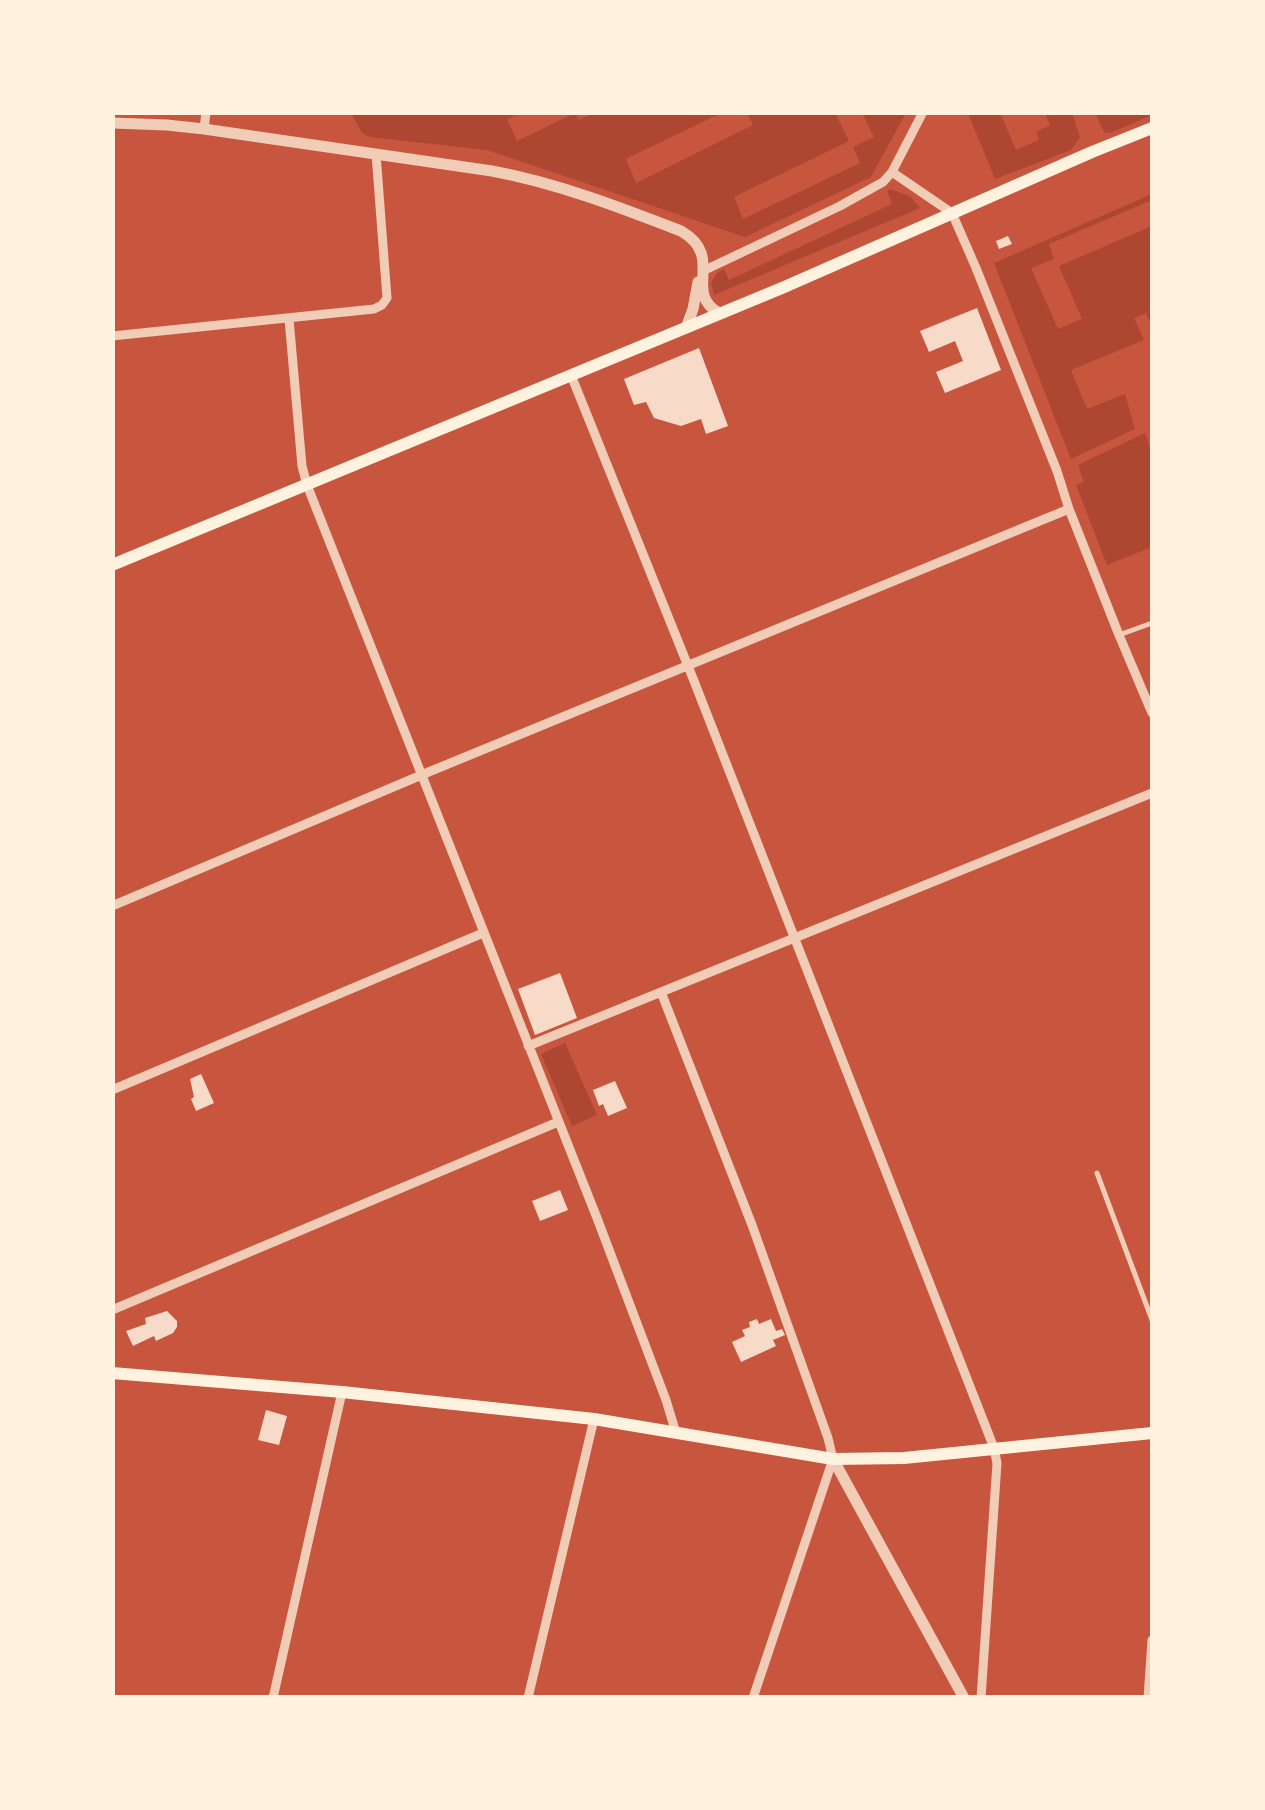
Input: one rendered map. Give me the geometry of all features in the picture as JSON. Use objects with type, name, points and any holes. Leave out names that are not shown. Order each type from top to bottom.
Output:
[{"type":"main road","points":[[112,565],[686,328],[1152,128]]},
{"type":"main road","points":[[112,1373],[594,1418],[833,1459],[904,1458],[1152,1433]]},
{"type":"street","points":[[204,129],[206,112]]},
{"type":"street","points":[[686,328],[705,270],[871,190],[892,172],[923,112]]},
{"type":"street","points":[[112,123],[167,124],[522,176],[687,235],[702,252],[702,294],[706,304],[718,314]]},
{"type":"street","points":[[112,336],[374,309],[385,302],[376,154]]},
{"type":"street","points":[[892,172],[952,213],[1152,714]]},
{"type":"street","points":[[289,319],[302,466],[307,484],[660,1382],[676,1433]]},
{"type":"street","points":[[571,375],[994,1448],[997,1463],[982,1698]]},
{"type":"street","points":[[112,906],[1069,509]]},
{"type":"street","points":[[528,1046],[1152,796]]},
{"type":"street","points":[[112,1090],[483,933]]},
{"type":"street","points":[[661,992],[752,1225],[833,1459],[964,1698]]},
{"type":"street","points":[[112,1310],[558,1122]]},
{"type":"street","points":[[273,1698],[342,1392]]},
{"type":"street","points":[[528,1698],[594,1418]]},
{"type":"street","points":[[754,1698],[833,1459]]},
{"type":"street","points":[[1148,1698],[1152,1640]]},
{"type":"lane","points":[[1118,635],[1152,623]]},
{"type":"lane","points":[[1097,1173],[1152,1320]]},
{"type":"shaded area","points":[[351,113],[521,113],[507,119],[517,141],[575,113],[579,120],[595,113],[721,113],[626,159],[636,183],[753,125],[747,113],[835,113],[849,141],[734,197],[743,219],[860,163],[853,147],[874,137],[862,113],[906,113],[871,177],[745,237],[487,150],[370,137],[362,133]]},
{"type":"shaded area","points":[[968,113],[1000,113],[1016,150],[1039,140],[1036,132],[1050,125],[1045,113],[1072,113],[1080,137],[1071,150],[995,179]]},
{"type":"shaded area","points":[[1095,113],[1152,115],[1110,133],[1104,132]]},
{"type":"shaded area","points":[[887,191],[910,196],[920,208],[714,295],[711,283],[717,273],[724,269],[729,280],[892,204]]},
{"type":"shaded area","points":[[1152,194],[1152,200],[1049,244],[1054,259],[1031,268],[1058,329],[1082,319],[1059,266],[1152,226],[1152,327],[1146,313],[1134,318],[1144,340],[1071,370],[1087,409],[1125,394],[1135,429],[1071,459],[994,263]]},
{"type":"shaded area","points":[[1145,433],[1152,454],[1152,547],[1107,565],[1076,485],[1084,482],[1078,465]]},
{"type":"shaded area","points":[[565,1043],[597,1115],[572,1126],[541,1054]]},
{"type":"building","points":[[1008,236],[1012,244],[999,249],[996,241]]},
{"type":"building","points":[[977,308],[1001,370],[945,393],[936,372],[963,361],[955,341],[929,352],[920,331]]},
{"type":"building","points":[[699,348],[728,426],[706,434],[701,419],[681,426],[654,418],[646,402],[634,405],[624,379]]},
{"type":"building","points":[[560,973],[577,1018],[535,1035],[518,989]]},
{"type":"building","points":[[201,1074],[214,1103],[196,1111],[190,1079]]},
{"type":"building","points":[[615,1081],[627,1108],[608,1116],[593,1090]]},
{"type":"building","points":[[560,1190],[568,1210],[540,1221],[532,1201]]},
{"type":"building","points":[[167,1311],[177,1321],[173,1333],[156,1341],[154,1336],[133,1346],[126,1331],[146,1324],[145,1318]]},
{"type":"building","points":[[757,1319],[759,1324],[771,1319],[776,1331],[782,1329],[785,1335],[773,1340],[776,1346],[741,1362],[732,1342],[745,1336],[742,1330]]},
{"type":"building","points":[[266,1410],[287,1416],[279,1445],[258,1440]]}]
